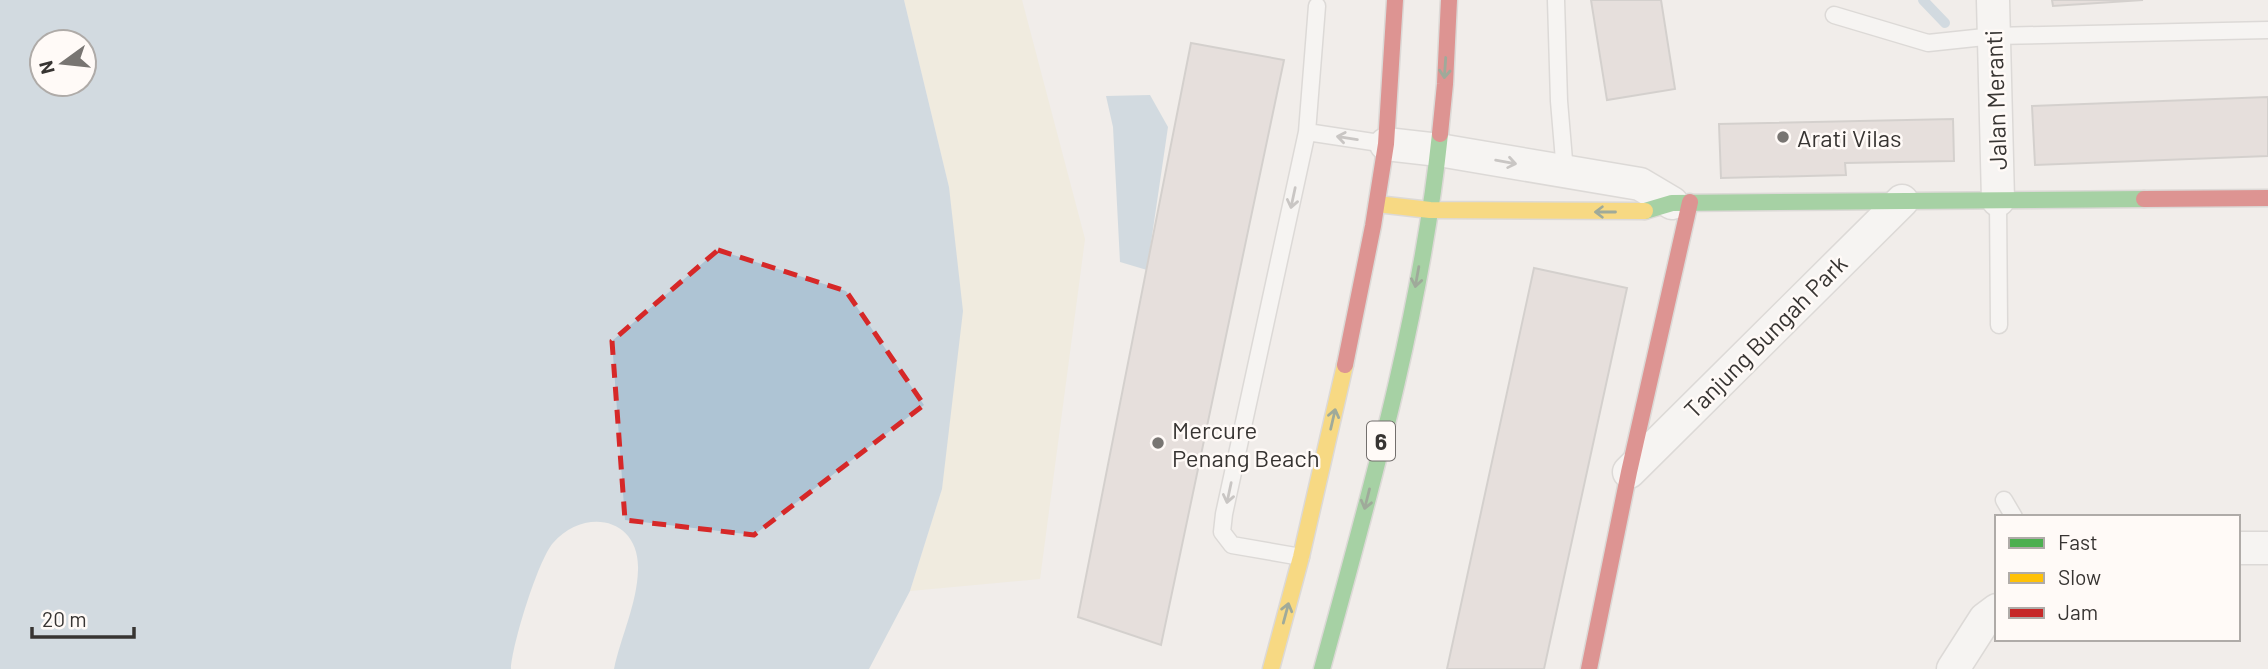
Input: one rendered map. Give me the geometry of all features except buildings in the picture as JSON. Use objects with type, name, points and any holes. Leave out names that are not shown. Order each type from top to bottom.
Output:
[{"type":"main road","name":"6","points":[[1271,669],[1301,557],[1352,334],[1377,204],[1386,144],[1395,0]]},
{"type":"main road","name":"6","points":[[1322,669],[1408,331],[1439,150],[1449,0]]},
{"type":"main road","points":[[1377,204],[1430,210],[1642,212],[1681,203],[2268,198]]},
{"type":"main road","name":"Tanjung Bungah Park","points":[[1588,669],[1681,203]]},
{"type":"street","name":"Jalan Meranti","points":[[1993,0],[1998,200]]},
{"type":"street","points":[[1386,144],[1439,150],[1640,184],[1681,203]]},
{"type":"street","name":"Tanjung Bungah Park","points":[[1629,472],[1902,201]]},
{"type":"street","points":[[2240,548],[2268,548]]},
{"type":"street","points":[[1953,669],[1985,619],[1995,612]]},
{"type":"lane","points":[[1556,0],[1559,101],[1565,172]]},
{"type":"lane","points":[[1301,557],[1232,545],[1223,532],[1224,514],[1307,132],[1317,6]]},
{"type":"lane","points":[[1834,15],[1928,43],[1994,36],[2268,30]]},
{"type":"lane","points":[[1307,132],[1386,144]]},
{"type":"lane","points":[[1998,200],[1999,325]]},
{"type":"lane","points":[[2004,500],[2013,515]]},
{"type":"highlighted area","points":[[718,250],[846,291],[924,405],[754,535],[625,520],[612,341]]},
{"type":"sand","points":[[904,0],[1022,0],[1085,239],[1040,579],[910,591],[942,489],[949,187]]},
{"type":"water","points":[[0,0],[904,0],[949,187],[963,311],[942,489],[910,591],[869,669],[614,669],[635,595],[638,570],[636,552],[630,538],[620,529],[608,523],[594,522],[566,532],[547,552],[527,603],[511,669],[0,669]]},
{"type":"water","points":[[1150,95],[1168,127],[1147,270],[1120,262],[1113,127],[1106,96]]},
{"type":"waterway","points":[[1923,0],[1945,23]]},
{"type":"traffic: fast","points":[[1322,669],[1407,337],[1440,134]]},
{"type":"traffic: fast","points":[[1645,211],[1672,203],[2144,199]]},
{"type":"traffic: slow","points":[[1377,204],[1430,210],[1645,211]]},
{"type":"traffic: slow","points":[[1271,669],[1301,557],[1345,365]]},
{"type":"traffic: jam","points":[[1345,365],[1373,226],[1386,144],[1395,0]]},
{"type":"traffic: jam","points":[[1440,134],[1449,0]]},
{"type":"traffic: jam","points":[[2144,199],[2268,198]]},
{"type":"traffic: jam","points":[[1589,669],[1629,472],[1690,202]]},
{"type":"place","name":"Arati Vilas","points":[[1783,137]]},
{"type":"place","name":"Mercure Penang Beach","points":[[1158,443]]}]
